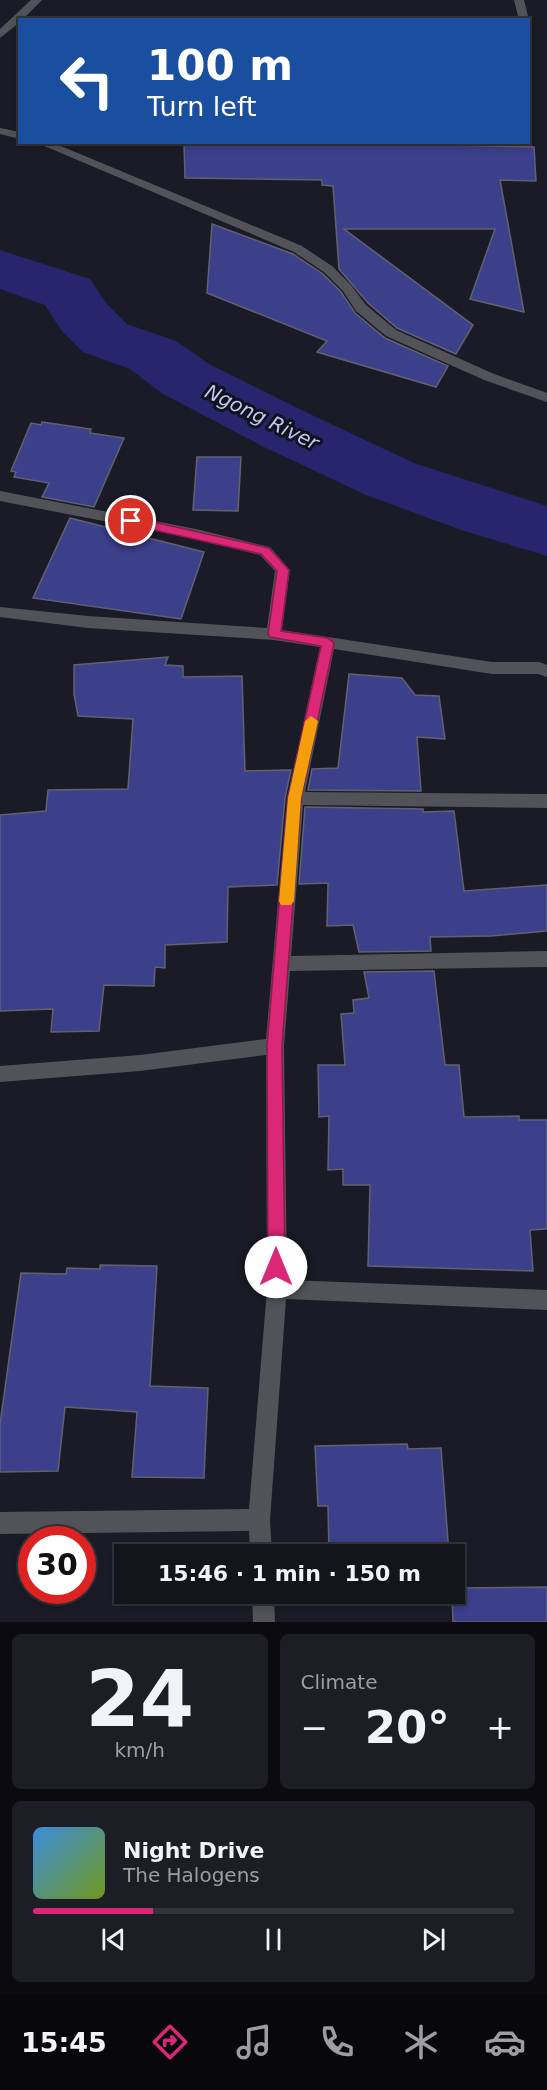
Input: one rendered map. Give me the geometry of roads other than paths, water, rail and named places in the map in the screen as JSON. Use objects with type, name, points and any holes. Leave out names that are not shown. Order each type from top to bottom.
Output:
[{"type":"street","points":[[0,34],[37,0]]},
{"type":"street","points":[[519,0],[524,18]]},
{"type":"street","points":[[0,131],[18,136]]},
{"type":"street","points":[[45,144],[298,249],[328,269],[347,288],[361,308],[391,333],[489,377],[547,398]]},
{"type":"street","points":[[0,496],[196,534],[265,551],[283,570],[274,634]]},
{"type":"street","points":[[0,612],[88,622],[274,634],[492,668],[547,671]]},
{"type":"street","points":[[261,1544],[260,1520],[277,1289],[275,1046],[281,964],[295,798],[328,643]]},
{"type":"street","points":[[295,798],[547,801]]},
{"type":"street","points":[[281,964],[547,958]]},
{"type":"street","points":[[0,1074],[141,1063],[275,1046]]},
{"type":"street","points":[[277,1289],[547,1300]]},
{"type":"street","points":[[0,1523],[260,1520]]},
{"type":"street","points":[[263,1604],[264,1622]]},
{"type":"waterway","name":"Ngong River","points":[[0,268],[68,292],[83,316],[105,338],[153,355],[186,379],[288,431],[390,479],[489,514],[547,531]]}]
